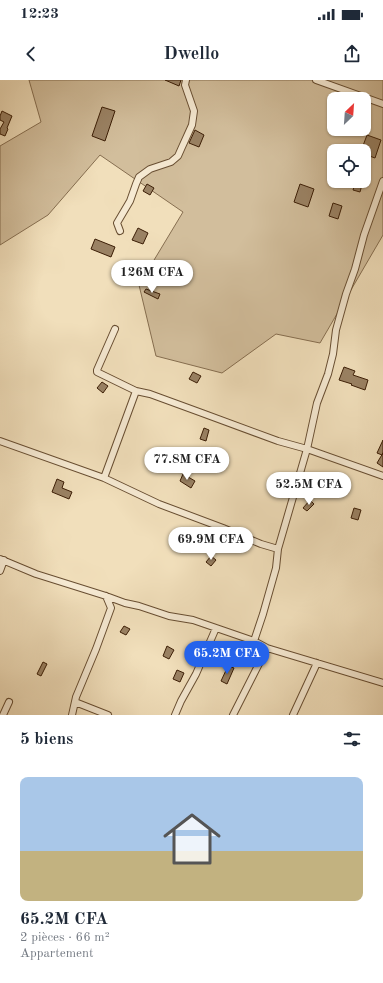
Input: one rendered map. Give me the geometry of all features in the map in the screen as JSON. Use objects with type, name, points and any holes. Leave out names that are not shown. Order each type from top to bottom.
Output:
[{"type":"street","points":[[120,231],[117,223],[118,220],[130,201],[139,177],[150,169],[171,162],[178,156],[192,125],[194,111],[185,85],[186,80]]},
{"type":"street","points":[[316,80],[383,104]]},
{"type":"street","points":[[254,641],[276,568],[278,549],[307,449],[317,403],[328,374],[336,330],[346,294],[355,269],[364,235],[383,181]]},
{"type":"street","points":[[115,328],[97,372],[136,391],[150,394],[278,442],[307,449],[383,476]]},
{"type":"street","points":[[104,478],[136,391]]},
{"type":"street","points":[[0,441],[104,478],[158,504],[261,544],[278,549]]},
{"type":"street","points":[[0,571],[2,560],[36,574],[125,603],[169,616],[193,620],[254,641],[267,648],[383,683]]},
{"type":"street","points":[[72,715],[76,697],[111,608],[106,596]]},
{"type":"street","points":[[111,608],[125,603]]},
{"type":"street","points":[[175,715],[196,674],[216,628]]},
{"type":"street","points":[[233,715],[267,648]]},
{"type":"street","points":[[293,715],[317,663]]},
{"type":"street","points":[[3,715],[9,702]]},
{"type":"street","points":[[75,702],[108,715]]},
{"type":"shaded area","points":[[29,80],[383,80],[383,235],[320,343],[276,334],[222,373],[156,356],[139,285],[183,212],[100,155],[48,215],[0,245],[0,146],[41,122]]},
{"type":"building","points":[[165,80],[181,80],[179,86]]},
{"type":"building","points":[[102,107],[115,111],[105,141],[92,136]]},
{"type":"building","points":[[2,111],[12,116],[5,136],[0,134],[0,129],[4,122],[0,120]]},
{"type":"building","points":[[195,130],[204,135],[199,147],[189,143]]},
{"type":"building","points":[[367,136],[381,140],[375,158],[371,157],[371,144],[364,144]]},
{"type":"building","points":[[147,184],[154,188],[150,195],[143,191]]},
{"type":"building","points":[[300,184],[314,189],[308,207],[294,202]]},
{"type":"building","points":[[354,188],[361,188],[360,192],[353,190]]},
{"type":"building","points":[[333,203],[342,206],[338,219],[329,216]]},
{"type":"building","points":[[138,228],[148,233],[143,244],[132,240]]},
{"type":"building","points":[[95,239],[115,247],[111,257],[91,249]]},
{"type":"building","points":[[146,289],[160,294],[158,299],[144,292]]},
{"type":"building","points":[[344,367],[355,371],[353,375],[368,380],[365,390],[339,380]]},
{"type":"building","points":[[193,372],[201,376],[197,383],[189,379]]},
{"type":"building","points":[[102,382],[108,386],[103,393],[97,388]]},
{"type":"building","points":[[204,428],[209,430],[206,441],[200,439]]},
{"type":"building","points":[[383,440],[383,452],[382,455],[377,453]]},
{"type":"building","points":[[383,453],[383,467],[377,463]]},
{"type":"building","points":[[183,474],[195,481],[191,488],[180,481]]},
{"type":"building","points":[[57,479],[64,482],[62,488],[72,492],[69,499],[52,492]]},
{"type":"building","points":[[306,479],[326,485],[323,494],[303,488]]},
{"type":"building","points":[[310,500],[314,504],[307,511],[303,508]]},
{"type":"building","points":[[354,508],[361,510],[358,520],[351,518]]},
{"type":"building","points":[[211,556],[216,560],[211,566],[206,562]]},
{"type":"building","points":[[124,626],[130,629],[126,635],[120,632]]},
{"type":"building","points":[[167,646],[174,650],[169,659],[163,656]]},
{"type":"building","points":[[43,662],[47,664],[41,676],[37,674]]},
{"type":"building","points":[[228,666],[234,668],[227,684],[221,681]]},
{"type":"building","points":[[177,670],[184,673],[180,682],[173,679]]}]
